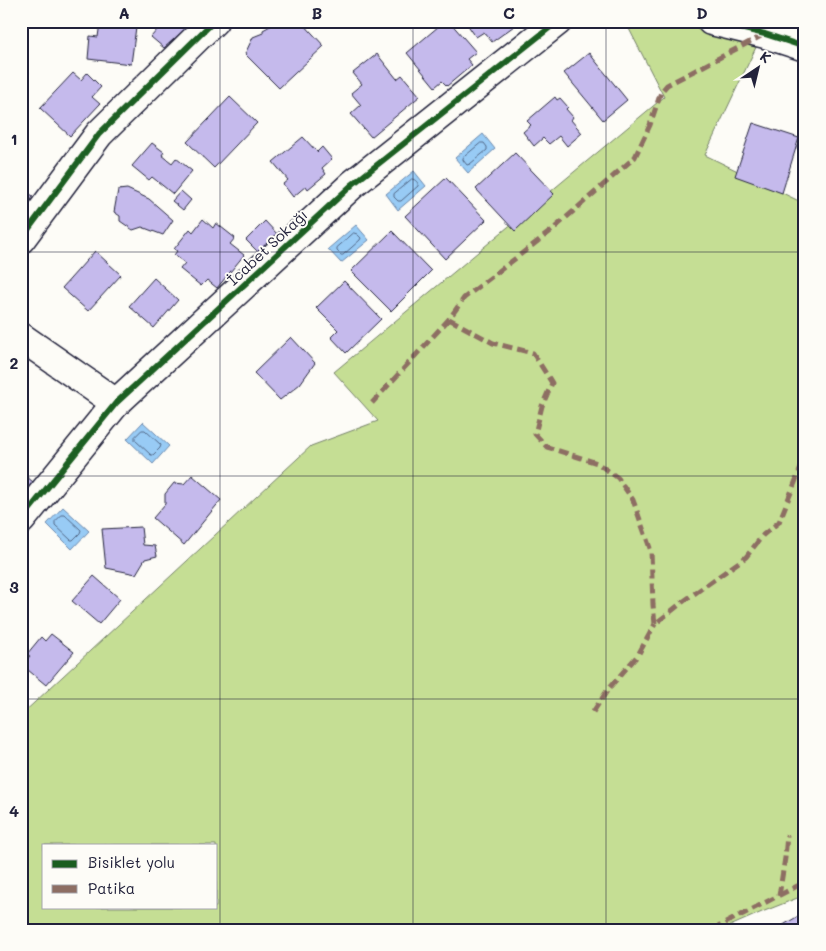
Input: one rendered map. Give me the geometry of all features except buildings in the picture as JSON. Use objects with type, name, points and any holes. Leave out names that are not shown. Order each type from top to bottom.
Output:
[{"type":"street","points":[[21,239],[99,134],[214,21]]},
{"type":"street","name":"İcabet Sokağı","points":[[21,520],[116,403],[353,184],[558,21]]},
{"type":"street","points":[[711,21],[765,34],[805,47]]},
{"type":"street","points":[[21,336],[116,403]]},
{"type":"green space","points":[[625,21],[742,21],[758,43],[705,155],[805,204],[805,895],[721,930],[21,930],[21,715],[311,446],[378,421],[334,372],[664,97]]},
{"type":"water","points":[[483,134],[495,149],[468,173],[455,158]]},
{"type":"water","points":[[414,171],[426,186],[398,210],[386,194]]},
{"type":"water","points":[[356,225],[369,240],[341,263],[328,249]]},
{"type":"water","points":[[143,422],[169,446],[153,464],[127,439]]},
{"type":"water","points":[[63,507],[89,531],[72,549],[47,524]]},
{"type":"marked path","points":[[372,403],[449,319],[464,298],[551,231],[635,157],[650,125],[661,92],[667,85],[765,34]]},
{"type":"marked path","points":[[449,319],[493,343],[533,353],[552,383],[542,406],[535,434],[547,447],[597,463],[618,478],[633,500],[651,551],[655,624],[746,557],[763,535],[779,522],[805,458]]},
{"type":"marked path","points":[[593,712],[609,688],[638,655],[655,624]]},
{"type":"marked path","points":[[779,896],[787,835]]},
{"type":"marked path","points":[[712,930],[805,882]]},
{"type":"cycle path","points":[[21,239],[99,134],[214,21]]},
{"type":"cycle path","points":[[21,520],[116,403],[353,184],[558,21]]},
{"type":"cycle path","points":[[711,21],[765,34],[805,47]]}]
